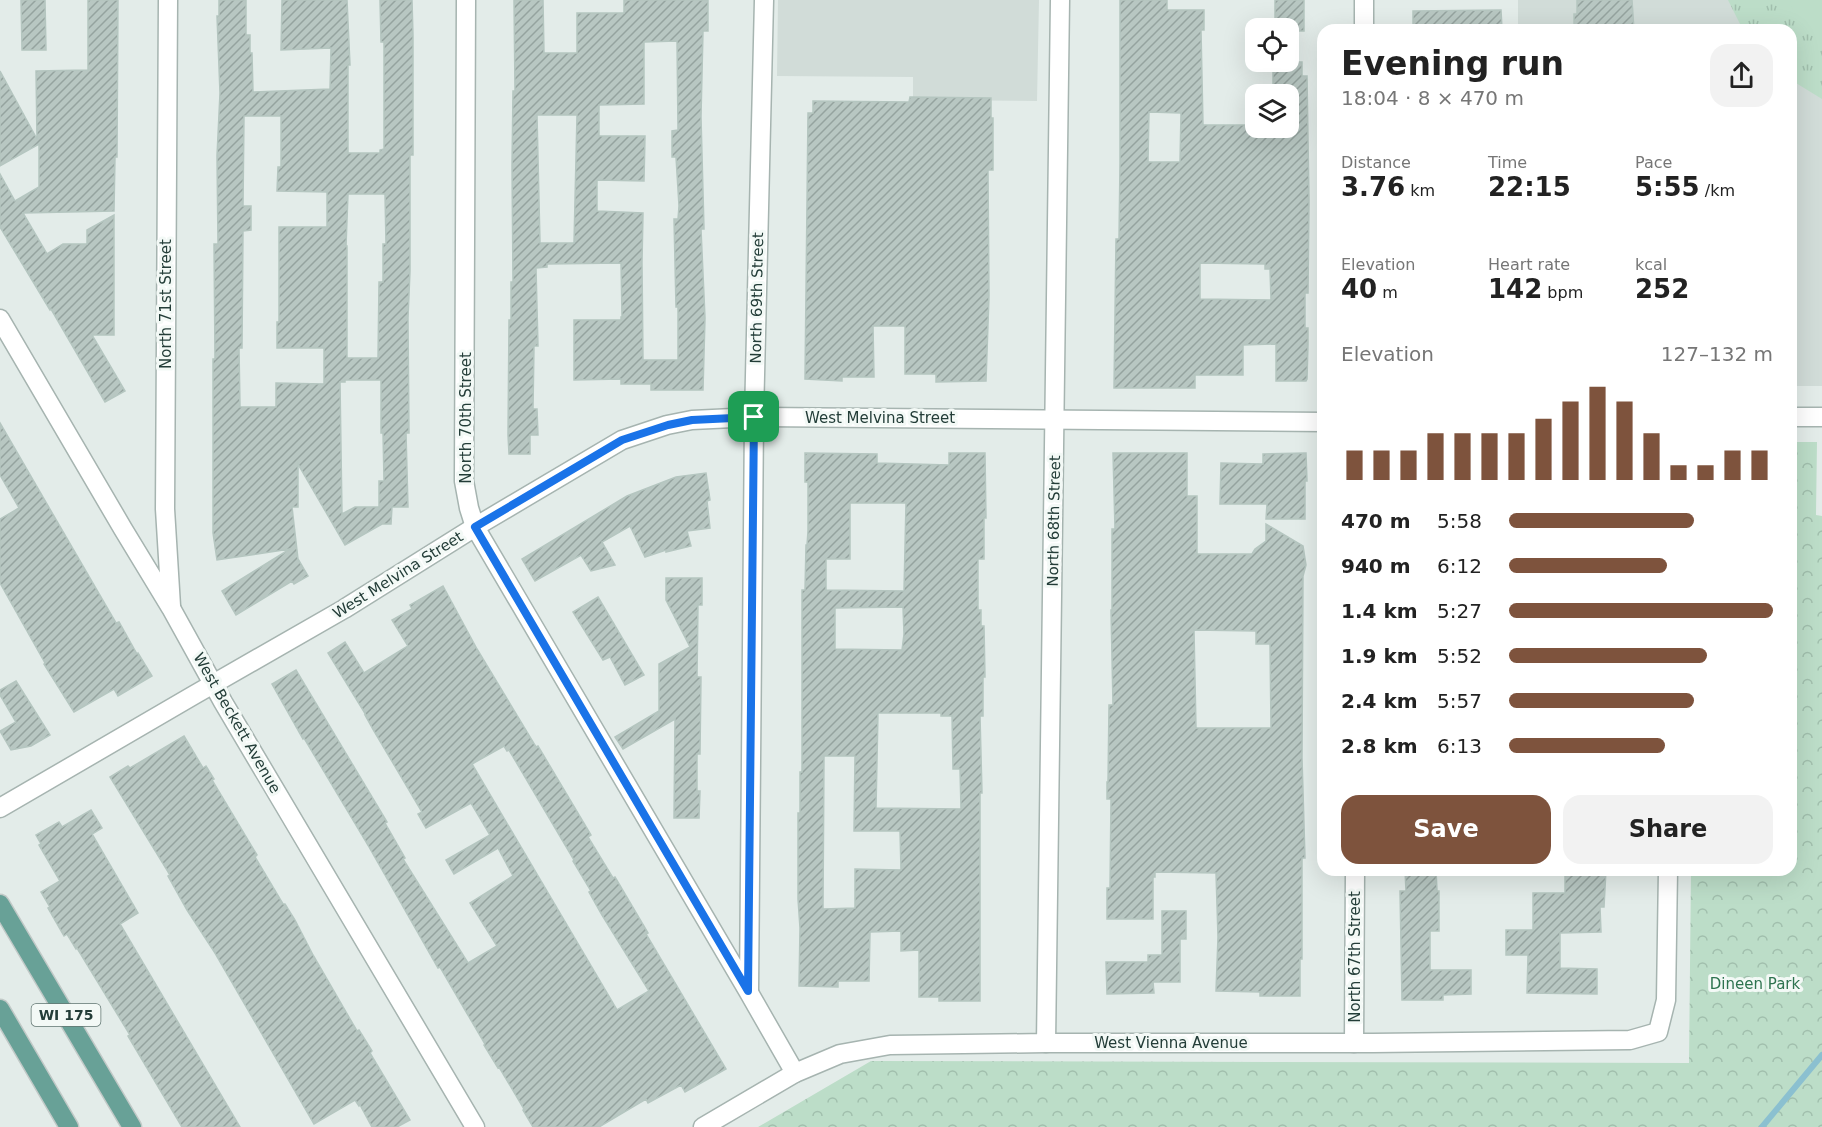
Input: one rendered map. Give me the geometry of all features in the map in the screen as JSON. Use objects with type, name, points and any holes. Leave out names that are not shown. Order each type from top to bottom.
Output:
[{"type":"main road","name":"WI 175","points":[[0,904],[132,1127]]},
{"type":"main road","name":"WI 175","points":[[0,1009],[69,1127]]},
{"type":"street","name":"North 71st Street","points":[[168,0],[165,508],[171,608]]},
{"type":"street","name":"North 70th Street","points":[[466,0],[464,481],[469,508],[475,527],[795,1073]]},
{"type":"street","name":"North 69th Street","points":[[748,991],[754,417],[764,0]]},
{"type":"street","name":"North 68th Street","points":[[1046,1042],[1060,0]]},
{"type":"street","points":[[1364,0],[1364,24]]},
{"type":"street","name":"West Beckett Avenue","points":[[0,319],[171,608],[212,684],[475,1127]]},
{"type":"street","name":"West Melvina Street","points":[[0,808],[344,609],[475,527],[622,440],[668,425],[692,420],[754,417],[1317,422]]},
{"type":"street","points":[[1797,417],[1822,417]]},
{"type":"street","name":"North 67th Street","points":[[1354,1043],[1355,876]]},
{"type":"street","name":"West Vienna Avenue","points":[[702,1127],[795,1073],[840,1054],[890,1045],[1046,1042],[1354,1043],[1630,1040],[1658,1032],[1666,1000],[1668,876]]},
{"type":"shaded area","points":[[778,0],[1039,0],[1037,101],[913,100],[913,77],[777,76]]},
{"type":"shaded area","points":[[1518,0],[1822,0],[1822,386],[1797,386],[1797,24],[1518,24]]},
{"type":"green space","points":[[1728,0],[1822,0],[1822,99],[1797,84],[1797,24],[1740,24]]},
{"type":"green space","points":[[1790,0],[1822,0],[1822,43],[1798,19]]},
{"type":"green space","name":"Dineen Park","points":[[1797,442],[1817,442],[1816,515],[1822,516],[1822,1127],[758,1127],[871,1061],[1689,1063],[1691,876],[1797,876]]},
{"type":"building","points":[[21,0],[45,0],[46,50],[22,50]]},
{"type":"building","points":[[88,0],[118,0],[117,157],[115,157],[114,211],[23,213],[47,254],[63,244],[87,244],[87,230],[114,215],[114,335],[92,335],[125,391],[105,402],[0,227],[0,174],[15,201],[39,187],[39,144],[0,166],[0,71],[37,139],[36,71],[88,70]]},
{"type":"building","points":[[219,0],[246,0],[246,35],[250,35],[253,92],[330,89],[331,48],[281,50],[282,0],[347,0],[350,65],[348,65],[348,153],[380,153],[380,150],[384,149],[384,42],[381,42],[380,0],[412,0],[413,155],[410,155],[409,433],[406,433],[408,507],[392,507],[391,524],[382,524],[345,545],[298,464],[298,507],[292,507],[298,559],[308,576],[294,584],[292,581],[236,615],[222,591],[290,549],[217,560],[213,533],[214,244],[218,244],[217,156],[220,93],[217,16],[219,16]],"holes":[[[244,116],[281,116],[281,167],[278,167],[277,191],[327,192],[327,227],[279,227],[279,322],[277,322],[277,348],[324,348],[324,384],[276,383],[276,407],[240,407],[239,348],[242,348],[243,231],[251,230],[251,206],[243,206]],[[348,194],[385,194],[386,244],[383,244],[383,282],[379,282],[378,358],[347,358]],[[345,380],[381,380],[384,481],[379,481],[379,507],[355,507],[342,514],[340,382],[345,382]]]},
{"type":"building","points":[[514,0],[543,0],[544,53],[577,53],[577,13],[624,13],[624,0],[708,0],[708,31],[703,31],[701,117],[704,229],[701,229],[705,318],[703,390],[651,390],[651,384],[621,384],[621,379],[574,380],[574,320],[621,320],[621,263],[547,264],[547,267],[536,268],[538,346],[534,346],[533,409],[537,409],[538,435],[530,435],[530,454],[509,454],[508,435],[509,320],[511,320],[511,282],[513,282],[513,91],[515,91]],"holes":[[[677,41],[678,130],[672,131],[672,157],[676,157],[679,206],[678,219],[674,219],[678,360],[643,360],[643,213],[597,211],[597,180],[644,181],[645,136],[599,136],[599,105],[644,104],[644,42]],[[537,115],[577,115],[574,243],[540,243]]]},
{"type":"building","points":[[1120,0],[1167,0],[1167,10],[1204,10],[1204,30],[1201,30],[1203,125],[1245,125],[1245,138],[1299,138],[1299,84],[1273,84],[1273,72],[1299,72],[1299,62],[1302,62],[1302,76],[1307,76],[1309,201],[1308,293],[1305,293],[1305,328],[1308,328],[1306,381],[1276,381],[1276,344],[1243,345],[1243,375],[1195,375],[1195,388],[1114,388],[1116,239],[1119,239]],"holes":[[[1149,112],[1181,113],[1180,162],[1148,162]],[[1200,263],[1265,264],[1265,269],[1270,269],[1271,300],[1200,299]]]},
{"type":"building","points":[[1275,0],[1304,0],[1304,31],[1299,31],[1299,18],[1275,18]]},
{"type":"building","points":[[1577,0],[1632,0],[1634,24],[1574,24],[1574,14],[1577,14]]},
{"type":"building","points":[[1501,10],[1502,24],[1413,24],[1413,11]]},
{"type":"building","points":[[910,97],[991,98],[993,170],[988,170],[989,296],[986,381],[936,382],[936,374],[905,374],[905,326],[873,326],[874,377],[842,377],[842,381],[805,379],[808,113],[813,113],[813,101],[909,102]]},
{"type":"building","points":[[0,423],[116,623],[119,622],[152,676],[118,696],[114,689],[74,712],[44,664],[0,583],[0,519],[19,508],[0,475]]},
{"type":"building","points":[[805,453],[877,454],[877,463],[949,465],[949,453],[985,453],[984,559],[978,559],[978,610],[981,610],[981,626],[984,626],[985,677],[983,677],[983,716],[980,716],[982,793],[980,793],[980,1001],[939,1001],[939,997],[919,997],[919,950],[901,951],[901,931],[870,932],[869,981],[838,981],[838,987],[799,986],[798,813],[800,813],[800,772],[802,772],[802,590],[805,590],[808,531],[808,482],[805,482]],"holes":[[[850,503],[906,503],[904,591],[826,590],[826,559],[850,559]],[[903,607],[902,650],[835,649],[835,608]],[[878,713],[941,713],[941,716],[952,716],[953,769],[960,769],[961,809],[876,808]],[[824,756],[855,756],[854,831],[900,831],[901,870],[855,869],[855,908],[823,909]]]},
{"type":"building","points":[[1113,453],[1187,453],[1187,496],[1197,496],[1197,554],[1252,554],[1266,541],[1266,524],[1303,546],[1306,565],[1303,576],[1302,758],[1305,858],[1302,858],[1300,996],[1260,996],[1260,992],[1216,991],[1218,937],[1216,873],[1155,872],[1153,919],[1107,919],[1107,888],[1110,888],[1111,799],[1107,799],[1109,705],[1113,705],[1112,529],[1115,529]],"holes":[[[1194,630],[1256,631],[1256,644],[1270,644],[1271,728],[1196,728]]]},
{"type":"building","points":[[1306,453],[1305,519],[1266,519],[1267,504],[1220,504],[1221,463],[1263,464],[1263,454]]},
{"type":"building","points":[[706,473],[710,500],[707,501],[710,528],[687,531],[691,546],[666,552],[666,550],[645,557],[630,526],[602,542],[615,565],[591,571],[581,555],[535,581],[522,559],[627,496],[676,477]]},
{"type":"building","points":[[666,578],[702,578],[702,605],[698,605],[697,677],[701,677],[700,754],[697,754],[697,791],[700,791],[699,818],[674,818],[675,719],[623,749],[615,737],[659,711],[659,664],[690,647],[666,600]]},
{"type":"building","points":[[443,586],[477,649],[591,835],[588,837],[613,878],[615,877],[726,1069],[685,1092],[681,1085],[648,1103],[646,1099],[599,1127],[533,1127],[272,684],[296,670],[387,822],[385,823],[405,858],[403,859],[468,963],[497,946],[470,903],[513,876],[498,848],[454,874],[446,860],[490,835],[471,803],[426,828],[418,814],[422,812],[328,653],[345,642],[364,673],[408,646],[392,620],[412,609],[410,605]],"holes":[[[504,746],[507,751],[509,750],[574,860],[602,915],[649,991],[617,1010],[472,764]]]},
{"type":"building","points":[[598,597],[644,675],[625,685],[610,657],[603,660],[573,612]]},
{"type":"building","points":[[16,681],[50,735],[31,746],[11,750],[0,731],[16,722],[0,695],[0,690]]},
{"type":"building","points":[[184,736],[203,768],[206,766],[214,779],[212,780],[257,855],[255,857],[295,920],[313,955],[357,1031],[359,1030],[372,1051],[370,1053],[410,1120],[397,1127],[372,1127],[355,1100],[314,1124],[215,953],[187,910],[168,876],[170,875],[110,777],[128,766],[130,768]]},
{"type":"building","points":[[91,810],[102,828],[92,834],[138,913],[120,924],[240,1127],[182,1127],[77,948],[67,934],[64,936],[48,908],[50,907],[41,892],[60,881],[39,845],[41,844],[36,835],[59,822],[62,827]]},
{"type":"building","points":[[1405,876],[1436,876],[1437,891],[1439,891],[1439,931],[1430,931],[1430,970],[1471,970],[1471,994],[1443,995],[1443,1000],[1402,1000],[1400,891],[1406,891]]},
{"type":"building","points":[[1565,876],[1606,876],[1604,907],[1600,907],[1601,932],[1560,933],[1560,968],[1597,969],[1597,994],[1527,993],[1528,955],[1506,955],[1506,930],[1533,930],[1533,893],[1565,893]]},
{"type":"building","points":[[1162,911],[1186,911],[1186,939],[1180,939],[1180,982],[1153,982],[1154,993],[1107,994],[1106,962],[1148,962],[1148,955],[1162,955]]},
{"type":"waterway","points":[[1762,1127],[1822,1055]]},
{"type":"route","points":[[754,417],[748,991],[475,527],[622,440],[692,420],[754,417]]}]
